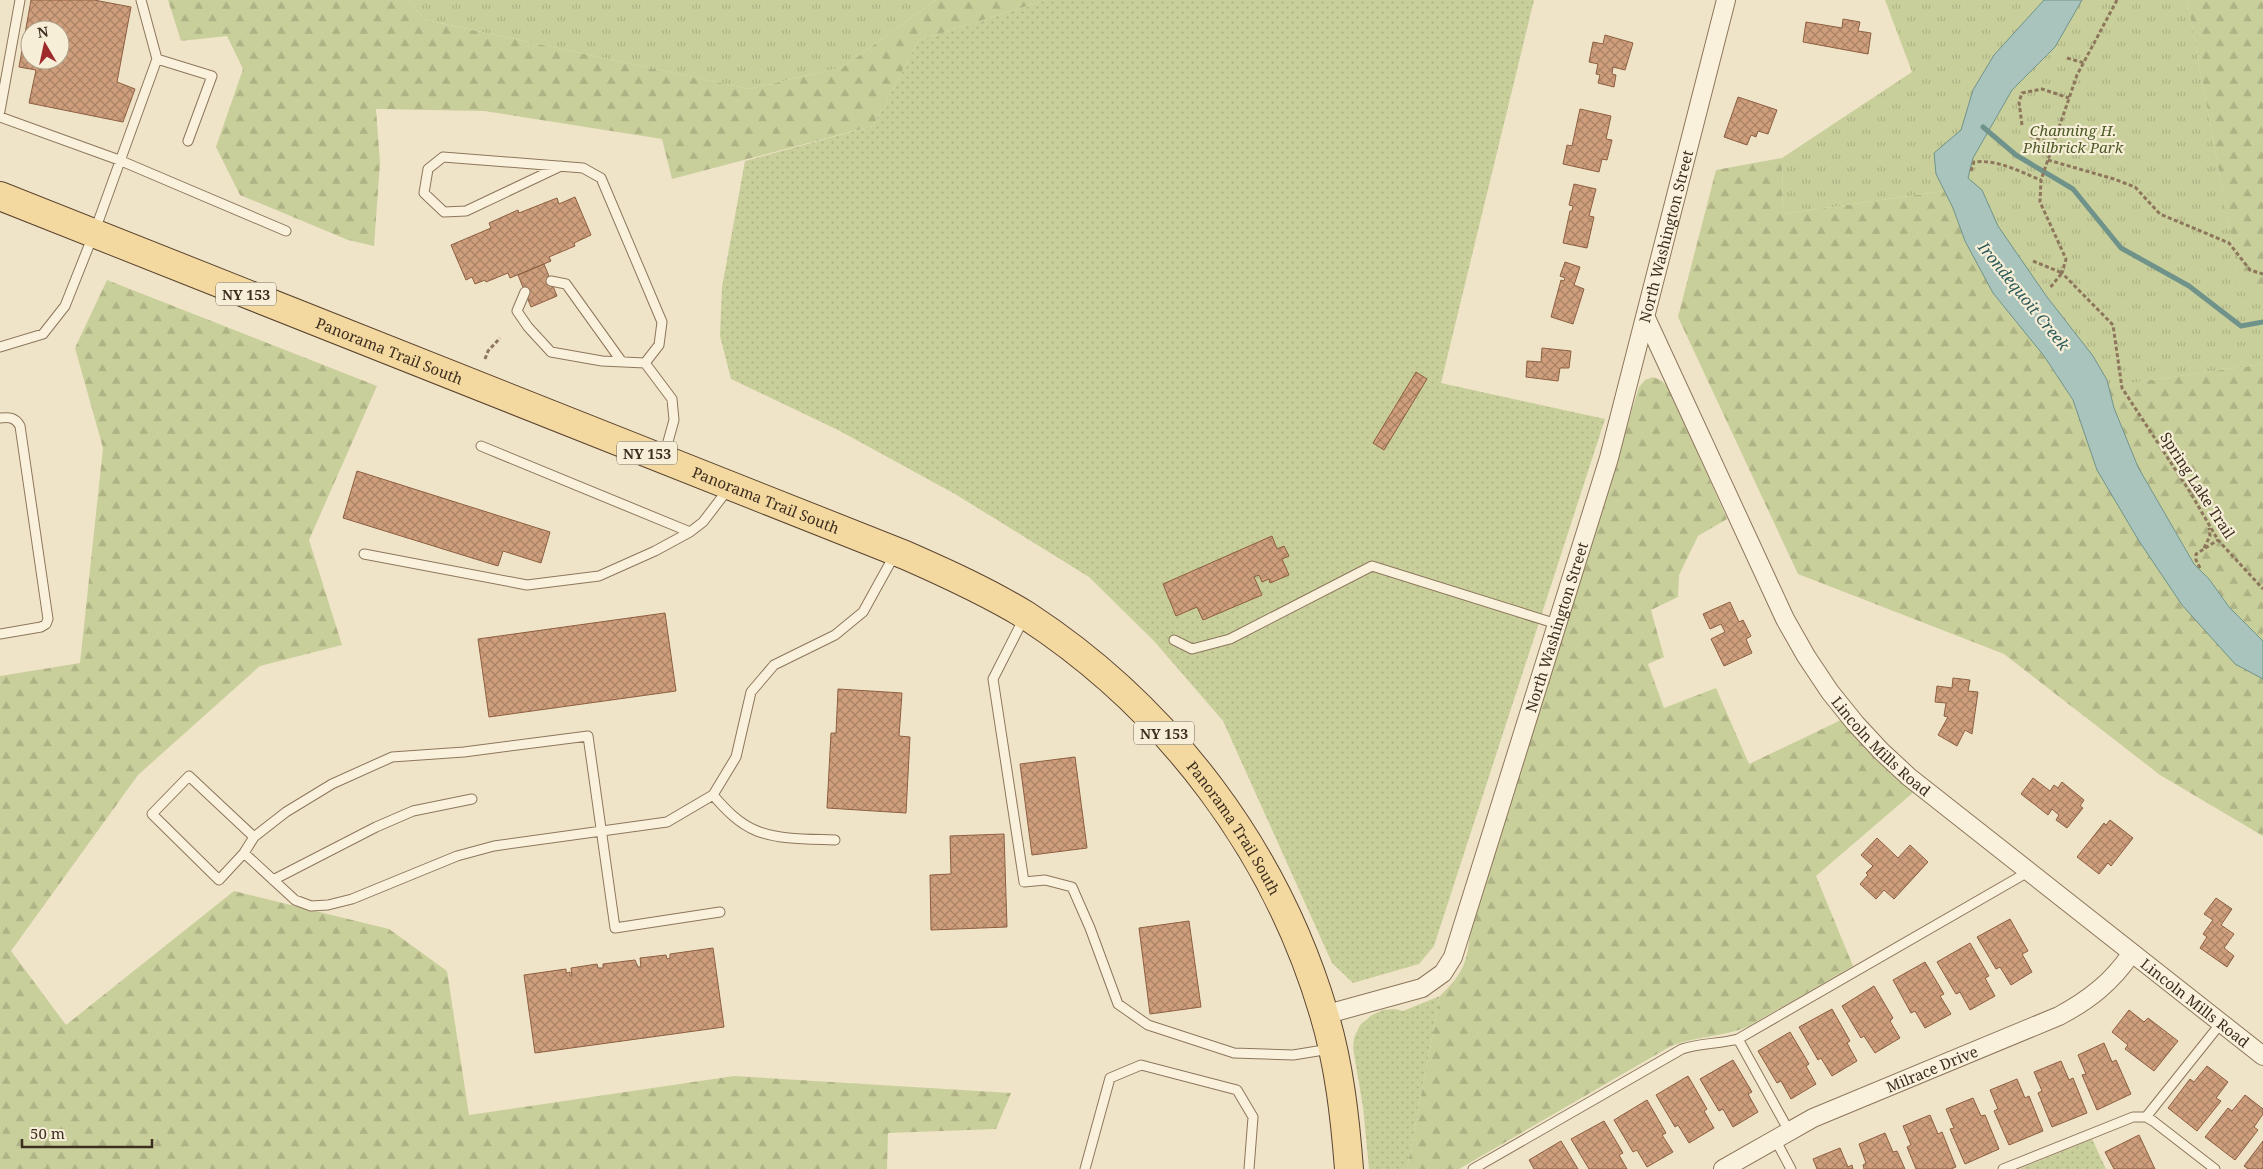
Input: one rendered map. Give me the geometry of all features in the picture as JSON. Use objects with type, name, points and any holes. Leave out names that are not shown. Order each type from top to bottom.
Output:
[{"type":"main road","name":"Panorama Trail South","points":[[0,196],[896,552],[961,580],[1026,616],[1098,669],[1143,710],[1184,754],[1221,800],[1252,848],[1275,891],[1296,936],[1324,1015]]},
{"type":"main road","name":"NY 153","points":[[1324,1015],[1332,1049],[1346,1132],[1349,1169]]},
{"type":"street","name":"North Washington Street","points":[[1324,1015],[1422,988],[1443,973],[1453,957],[1609,458],[1726,0]]},
{"type":"street","name":"Lincoln Mills Road","points":[[1646,318],[1786,619],[1830,692],[1881,752],[1909,777],[2131,954],[2263,1056]]},
{"type":"street","name":"Milrace Drive","points":[[1723,1169],[1813,1118],[2059,1016],[2082,1004],[2119,971],[2131,954]]},
{"type":"lane","points":[[0,111],[20,0]]},
{"type":"lane","points":[[0,347],[42,334],[65,306],[94,234],[119,160],[157,59],[140,0]]},
{"type":"lane","points":[[157,59],[212,76],[188,141]]},
{"type":"lane","points":[[0,117],[119,160],[286,231]]},
{"type":"lane","points":[[561,166],[466,211],[444,212],[424,193],[428,169],[443,156],[561,166],[583,168],[601,178],[662,322],[659,345],[645,363]]},
{"type":"lane","points":[[551,281],[566,284],[622,362]]},
{"type":"lane","points":[[525,292],[517,310],[528,327],[551,352],[602,361],[645,363],[672,398],[674,420],[663,459]]},
{"type":"lane","points":[[0,418],[9,417],[16,420],[20,426],[48,619],[41,627],[0,634]]},
{"type":"lane","points":[[481,446],[690,532]]},
{"type":"lane","points":[[364,554],[527,585],[599,576],[690,532],[703,522],[730,486]]},
{"type":"lane","points":[[244,853],[295,900],[311,906],[328,905],[352,899],[457,856],[494,846],[667,822],[712,795],[736,757],[751,692],[774,665],[835,635],[863,612],[896,552]]},
{"type":"lane","points":[[1174,640],[1192,649],[1230,639],[1372,566],[1557,624]]},
{"type":"lane","points":[[1026,616],[993,679],[1024,882],[1045,880],[1072,887],[1090,928],[1118,1004],[1148,1025],[1234,1054],[1293,1055],[1332,1049]]},
{"type":"lane","points":[[254,837],[189,776],[152,814],[219,880],[244,853],[254,837],[286,812],[332,784],[392,758],[464,752],[588,736],[615,928],[720,912]]},
{"type":"lane","points":[[712,795],[732,815],[758,831],[789,837],[834,840]]},
{"type":"lane","points":[[273,880],[376,827],[413,812],[472,799]]},
{"type":"lane","points":[[1473,1169],[1682,1050],[1696,1045],[1718,1044],[1738,1040],[2028,872]]},
{"type":"lane","points":[[2146,1117],[2221,1023]]},
{"type":"lane","points":[[1738,1040],[1782,1135],[1791,1169]]},
{"type":"lane","points":[[1085,1169],[1110,1078],[1141,1065],[1237,1090],[1253,1117],[1249,1169]]},
{"type":"lane","points":[[2003,1169],[2133,1117],[2146,1117],[2215,1169]]},
{"type":"path","points":[[2049,289],[2062,273],[2066,259],[2040,202],[2042,180],[2069,98],[2084,63],[2117,0]]},
{"type":"path","points":[[2066,58],[2084,63]]},
{"type":"path","points":[[2022,125],[2019,102],[2022,93],[2042,89],[2069,98]]},
{"type":"path","points":[[2030,136],[2054,144]]},
{"type":"path","points":[[2048,160],[2135,187],[2160,214],[2229,243],[2250,270],[2263,274]]},
{"type":"path","points":[[1971,170],[1974,162],[1983,161],[2006,166],[2042,180]]},
{"type":"path","points":[[2034,261],[2062,273]]},
{"type":"path","name":"Spring Lake Trail","points":[[2062,273],[2113,325],[2122,388],[2218,540],[2263,588]]},
{"type":"path","points":[[485,359],[488,350],[500,338]]},
{"type":"path","points":[[2204,548],[2210,536],[2209,525]]},
{"type":"path","points":[[2200,568],[2196,560],[2196,554],[2218,540]]},
{"type":"green space","points":[[168,0],[407,0],[426,20],[749,89],[843,67],[936,0],[1046,0],[919,40],[873,126],[672,179],[662,139],[484,111],[376,109],[380,163],[374,246],[348,240],[240,195],[216,147],[243,69],[227,36],[181,41]]},
{"type":"green space","points":[[407,0],[936,0],[843,67],[749,89],[426,20]]},
{"type":"green space","points":[[1046,0],[1534,0],[1441,383],[1605,419],[1434,946],[1419,964],[1353,983],[1332,963],[1223,721],[1154,641],[1089,577],[955,494],[838,430],[731,379],[720,336],[722,287],[745,161],[873,126],[919,40]]},
{"type":"green space","name":"Channing H. Philbrick Park","points":[[1885,0],[2187,0],[2241,289],[2263,285],[2263,364],[2067,392],[2044,356],[1993,293],[1965,241],[1944,191],[1783,214],[1782,158],[1912,72]]},
{"type":"green space","points":[[2187,0],[2263,0],[2263,285],[2241,290]]},
{"type":"green space","points":[[1782,158],[1783,214],[1944,191],[1993,293],[2044,356],[2073,400],[2080,419],[2235,663],[2263,679],[2263,836],[2160,775],[2004,654],[1798,574],[1678,317],[1716,170]]},
{"type":"green space","points":[[107,280],[377,386],[309,540],[342,645],[260,666],[138,775],[11,951],[66,1025],[234,891],[389,929],[447,971],[469,1115],[734,1076],[1011,1093],[996,1129],[888,1133],[887,1169],[0,1169],[0,676],[80,663],[103,448],[75,348]]},
{"type":"green space","points":[[2263,364],[2263,641],[2229,607],[2209,579],[2194,564],[2138,467],[2114,408],[2108,386]]},
{"type":"green space","points":[[1653,377],[1662,381],[1668,387],[1727,519],[1698,536],[1679,575],[1678,597],[1651,610],[1664,657],[1648,664],[1664,708],[1716,688],[1749,764],[1841,720],[1915,791],[1816,876],[1853,966],[1747,1027],[1671,1046],[1459,1169],[1407,1169],[1440,996],[1459,974],[1466,959],[1470,930],[1639,387],[1645,380]]},
{"type":"green space","points":[[1440,996],[1407,1169],[1369,1169],[1363,1107],[1353,1048],[1354,1038],[1360,1025],[1372,1015],[1383,1010],[1395,1009],[1403,1011]]},
{"type":"green space","points":[[2092,1139],[2106,1169],[2019,1169]]},
{"type":"water","name":"Irondequoit Creek","points":[[2044,0],[2082,0],[2055,47],[2012,90],[1973,158],[1968,178],[1982,190],[1998,226],[2047,297],[2093,356],[2107,380],[2114,408],[2138,467],[2194,564],[2209,579],[2229,607],[2263,641],[2263,679],[2235,664],[2182,605],[2139,541],[2097,470],[2073,400],[2044,356],[1993,293],[1965,241],[1953,208],[1936,174],[1934,153],[1961,130],[1973,90],[1994,55]]},
{"type":"building","points":[[31,0],[94,0],[131,7],[117,82],[135,89],[123,122],[29,103],[36,70],[70,70],[70,20],[27,20]]},
{"type":"building","points":[[1843,19],[1860,22],[1858,31],[1871,33],[1868,54],[1803,42],[1806,22],[1842,28]]},
{"type":"building","points":[[1605,35],[1633,43],[1625,70],[1613,67],[1612,74],[1616,75],[1614,87],[1598,83],[1600,75],[1596,74],[1598,64],[1589,62],[1593,42],[1603,44]]},
{"type":"building","points":[[1738,97],[1777,110],[1768,134],[1758,131],[1756,137],[1751,135],[1747,145],[1724,137]]},
{"type":"building","points":[[1580,109],[1611,116],[1606,139],[1612,140],[1607,160],[1602,159],[1599,172],[1563,164],[1567,145],[1572,146]]},
{"type":"building","points":[[1574,184],[1596,189],[1589,216],[1594,217],[1587,248],[1563,243],[1570,211],[1572,211],[1573,206],[1569,205]]},
{"type":"building","points":[[575,197],[591,235],[574,243],[575,246],[549,257],[551,261],[510,278],[508,273],[486,282],[485,280],[475,284],[472,277],[466,280],[451,245],[491,228],[489,223],[518,210],[519,213],[557,198],[559,204]]},
{"type":"building","points":[[1565,262],[1580,267],[1574,285],[1584,289],[1573,324],[1551,317],[1561,280],[1564,281],[1565,278],[1560,276]]},
{"type":"building","points":[[544,264],[557,296],[531,307],[518,275]]},
{"type":"building","points":[[1542,348],[1571,351],[1569,368],[1560,368],[1558,381],[1526,377],[1527,361],[1541,362]]},
{"type":"building","points":[[1416,372],[1427,379],[1384,450],[1373,443]]},
{"type":"building","points":[[357,471],[550,532],[541,563],[503,551],[498,566],[343,518]]},
{"type":"building","points":[[1272,536],[1277,549],[1284,546],[1289,556],[1282,559],[1289,575],[1270,583],[1269,579],[1262,582],[1259,575],[1254,577],[1262,595],[1203,620],[1197,607],[1176,616],[1163,584]]},
{"type":"building","points":[[1730,602],[1739,622],[1743,620],[1751,636],[1746,639],[1752,653],[1724,666],[1711,639],[1725,632],[1721,624],[1710,629],[1703,614]]},
{"type":"building","points":[[665,613],[676,691],[489,717],[478,639]]},
{"type":"building","points":[[1953,678],[1970,680],[1968,691],[1978,692],[1972,734],[1965,730],[1957,746],[1938,735],[1948,717],[1944,716],[1946,703],[1935,702],[1937,686],[1952,688]]},
{"type":"building","points":[[838,689],[902,693],[899,736],[910,737],[906,813],[827,808],[831,733],[836,733]]},
{"type":"building","points":[[1075,757],[1087,848],[1032,855],[1020,764]]},
{"type":"building","points":[[2033,778],[2050,791],[2054,785],[2058,788],[2062,782],[2084,800],[2080,806],[2083,808],[2067,828],[2056,820],[2059,815],[2052,809],[2048,815],[2021,794]]},
{"type":"building","points":[[2110,820],[2133,838],[2111,866],[2108,863],[2099,874],[2077,857],[2104,823],[2106,825]]},
{"type":"building","points":[[1004,834],[1007,927],[931,930],[930,875],[951,874],[950,836]]},
{"type":"building","points":[[1877,838],[1898,858],[1910,845],[1928,862],[1894,899],[1884,890],[1876,899],[1860,884],[1868,875],[1866,873],[1873,866],[1861,855]]},
{"type":"building","points":[[2216,898],[2232,909],[2221,925],[2234,934],[2224,948],[2234,956],[2227,967],[2200,948],[2207,937],[2203,934],[2213,920],[2204,914]]},
{"type":"building","points":[[2010,919],[2028,951],[2022,954],[2032,972],[2011,985],[2000,967],[1996,969],[1977,937]]},
{"type":"building","points":[[1189,921],[1201,1007],[1150,1014],[1139,928]]},
{"type":"building","points":[[1970,943],[1989,976],[1985,978],[1995,996],[1970,1010],[1960,992],[1956,994],[1937,962]]},
{"type":"building","points":[[713,948],[724,1027],[535,1053],[524,975],[566,969],[566,973],[570,972],[570,976],[572,976],[571,968],[597,964],[598,968],[603,968],[603,964],[635,960],[638,967],[641,967],[640,958],[666,955],[667,959],[670,958],[670,954]]},
{"type":"building","points":[[1925,962],[1944,994],[1940,996],[1951,1014],[1925,1028],[1915,1011],[1911,1013],[1893,980]]},
{"type":"building","points":[[1874,986],[1893,1018],[1890,1021],[1900,1038],[1875,1053],[1864,1036],[1861,1038],[1842,1006]]},
{"type":"building","points":[[1832,1009],[1850,1041],[1847,1043],[1857,1061],[1832,1076],[1821,1058],[1818,1060],[1799,1027]]},
{"type":"building","points":[[2129,1010],[2144,1022],[2148,1018],[2178,1041],[2154,1071],[2125,1049],[2128,1045],[2112,1032]]},
{"type":"building","points":[[1790,1032],[1809,1064],[1806,1066],[1816,1084],[1791,1099],[1781,1081],[1777,1083],[1758,1051]]},
{"type":"building","points":[[2104,1043],[2112,1062],[2116,1060],[2131,1094],[2097,1110],[2082,1075],[2086,1074],[2078,1055]]},
{"type":"building","points":[[1733,1060],[1752,1092],[1748,1094],[1758,1112],[1733,1127],[1723,1109],[1719,1111],[1700,1079]]},
{"type":"building","points":[[2061,1061],[2069,1080],[2073,1078],[2087,1113],[2052,1127],[2038,1093],[2042,1091],[2034,1072]]},
{"type":"building","points":[[2207,1066],[2228,1082],[2216,1098],[2221,1101],[2197,1131],[2168,1108],[2190,1079],[2194,1082]]},
{"type":"building","points":[[1688,1076],[1707,1109],[1704,1111],[1714,1128],[1689,1143],[1678,1125],[1675,1127],[1656,1095]]},
{"type":"building","points":[[2017,1079],[2025,1098],[2029,1096],[2043,1131],[2009,1145],[1994,1111],[1998,1109],[1990,1090]]},
{"type":"building","points":[[2245,1095],[2263,1109],[2263,1114],[2254,1127],[2258,1130],[2235,1160],[2205,1137],[2228,1108],[2232,1111]]},
{"type":"building","points":[[1973,1098],[1981,1116],[1985,1115],[1999,1149],[1965,1164],[1950,1129],[1954,1128],[1946,1109]]},
{"type":"building","points":[[1647,1100],[1666,1133],[1662,1135],[1673,1152],[1647,1167],[1637,1150],[1633,1152],[1614,1120]]},
{"type":"building","points":[[1930,1115],[1938,1134],[1942,1132],[1956,1167],[1951,1169],[1916,1169],[1907,1147],[1911,1145],[1903,1126]]},
{"type":"building","points":[[1604,1121],[1623,1153],[1619,1155],[1627,1169],[1589,1169],[1571,1139]]},
{"type":"building","points":[[1885,1133],[1893,1152],[1897,1151],[1905,1169],[1864,1169],[1863,1165],[1866,1163],[1859,1144]]},
{"type":"building","points":[[2139,1135],[2155,1169],[2114,1169],[2105,1152]]},
{"type":"building","points":[[1561,1141],[1578,1169],[1534,1169],[1529,1160]]},
{"type":"building","points":[[2263,1141],[2263,1169],[2248,1169],[2244,1166]]},
{"type":"building","points":[[1840,1148],[1848,1167],[1852,1165],[1853,1169],[1817,1169],[1813,1159]]},
{"type":"waterway","points":[[1983,127],[2016,155],[2073,189],[2121,248],[2189,286],[2241,326],[2263,322]]}]
